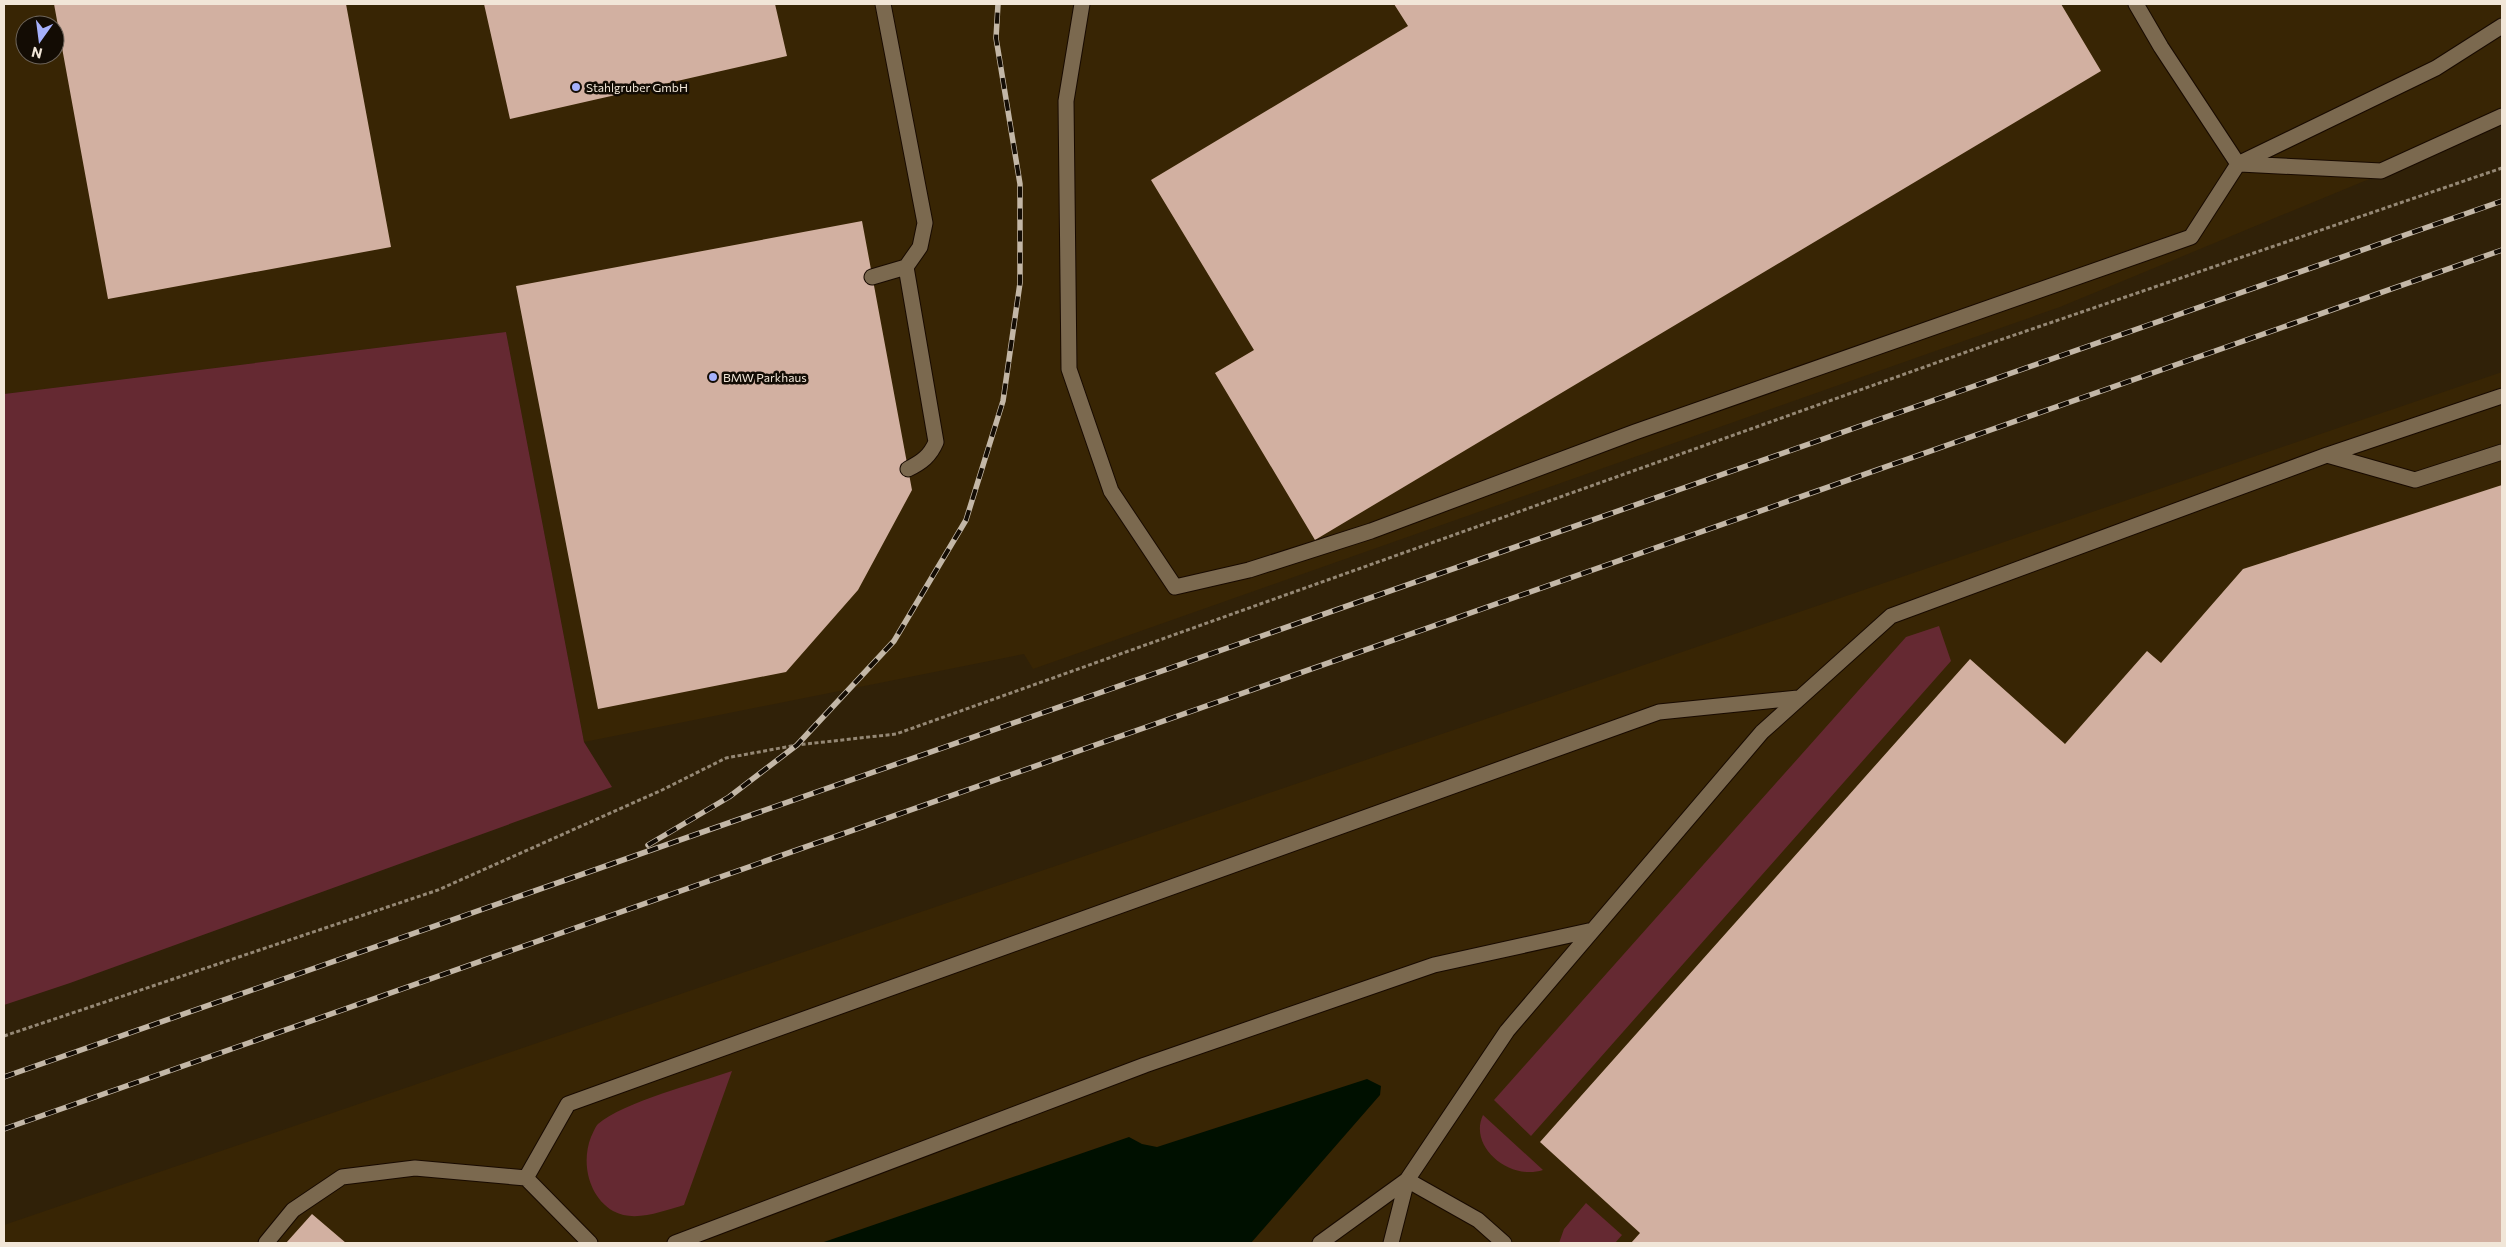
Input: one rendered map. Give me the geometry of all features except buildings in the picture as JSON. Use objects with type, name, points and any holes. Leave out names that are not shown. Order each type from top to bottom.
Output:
[{"type":"lane","points":[[872,277],[906,268],[920,247],[925,223],[883,4]]},
{"type":"lane","points":[[1082,4],[1066,101],[1069,369],[1111,491],[1175,587],[1249,570],[1371,531],[1645,429],[2191,237],[2238,164],[2436,68],[2502,26]]},
{"type":"lane","points":[[2136,4],[2161,47],[2238,164]]},
{"type":"lane","points":[[2238,164],[2381,172],[2502,116]]},
{"type":"lane","points":[[906,268],[936,442],[931,453],[921,463],[908,469]]},
{"type":"lane","points":[[1391,1243],[1407,1180],[1507,1031],[1762,732],[1890,616],[2327,455],[2502,396]]},
{"type":"lane","points":[[2327,455],[2415,480],[2502,452]]},
{"type":"lane","points":[[526,1178],[568,1104],[1659,712],[1798,698]]},
{"type":"lane","points":[[675,1243],[1136,1069],[1424,968],[1593,930]]},
{"type":"lane","points":[[266,1243],[293,1210],[342,1177],[414,1168],[526,1178],[590,1243]]},
{"type":"lane","points":[[1320,1243],[1407,1180]]},
{"type":"lane","points":[[1407,1180],[1478,1220],[1504,1243]]},
{"type":"shaded area","points":[[4,4],[2502,4],[2502,124],[2060,307],[1033,669],[1024,654],[584,742],[506,332],[4,394]]},
{"type":"shaded area","points":[[506,332],[584,742],[612,787],[70,983],[4,1005],[4,394]]},
{"type":"shaded area","points":[[2502,372],[2502,1243],[4,1243],[4,1225]]},
{"type":"shaded area","points":[[1939,626],[1951,661],[1531,1136],[1494,1100],[1906,637]]},
{"type":"shaded area","points":[[732,1071],[684,1205],[658,1213],[630,1216],[613,1211],[604,1205],[592,1188],[587,1167],[588,1147],[598,1124],[625,1108],[642,1101]]},
{"type":"shaded area","points":[[1367,1079],[1381,1086],[1380,1095],[1251,1243],[821,1243],[1129,1137],[1142,1144],[1157,1147]]},
{"type":"shaded area","points":[[1483,1115],[1543,1170],[1518,1171],[1495,1159],[1481,1139],[1480,1127]]},
{"type":"shaded area","points":[[1586,1203],[1622,1235],[1615,1243],[1559,1243],[1564,1229]]},
{"type":"railway","points":[[648,845],[729,797],[797,745],[894,641],[966,520],[1003,401],[1020,283],[1020,184],[996,38],[998,4]]},
{"type":"railway","points":[[4,1077],[2502,201]]},
{"type":"railway","points":[[4,1129],[2502,250]]},
{"type":"place","name":"Stahlgruber GmbH","points":[[576,87]]},
{"type":"place","name":"BMW Parkhaus","points":[[713,377]]}]
